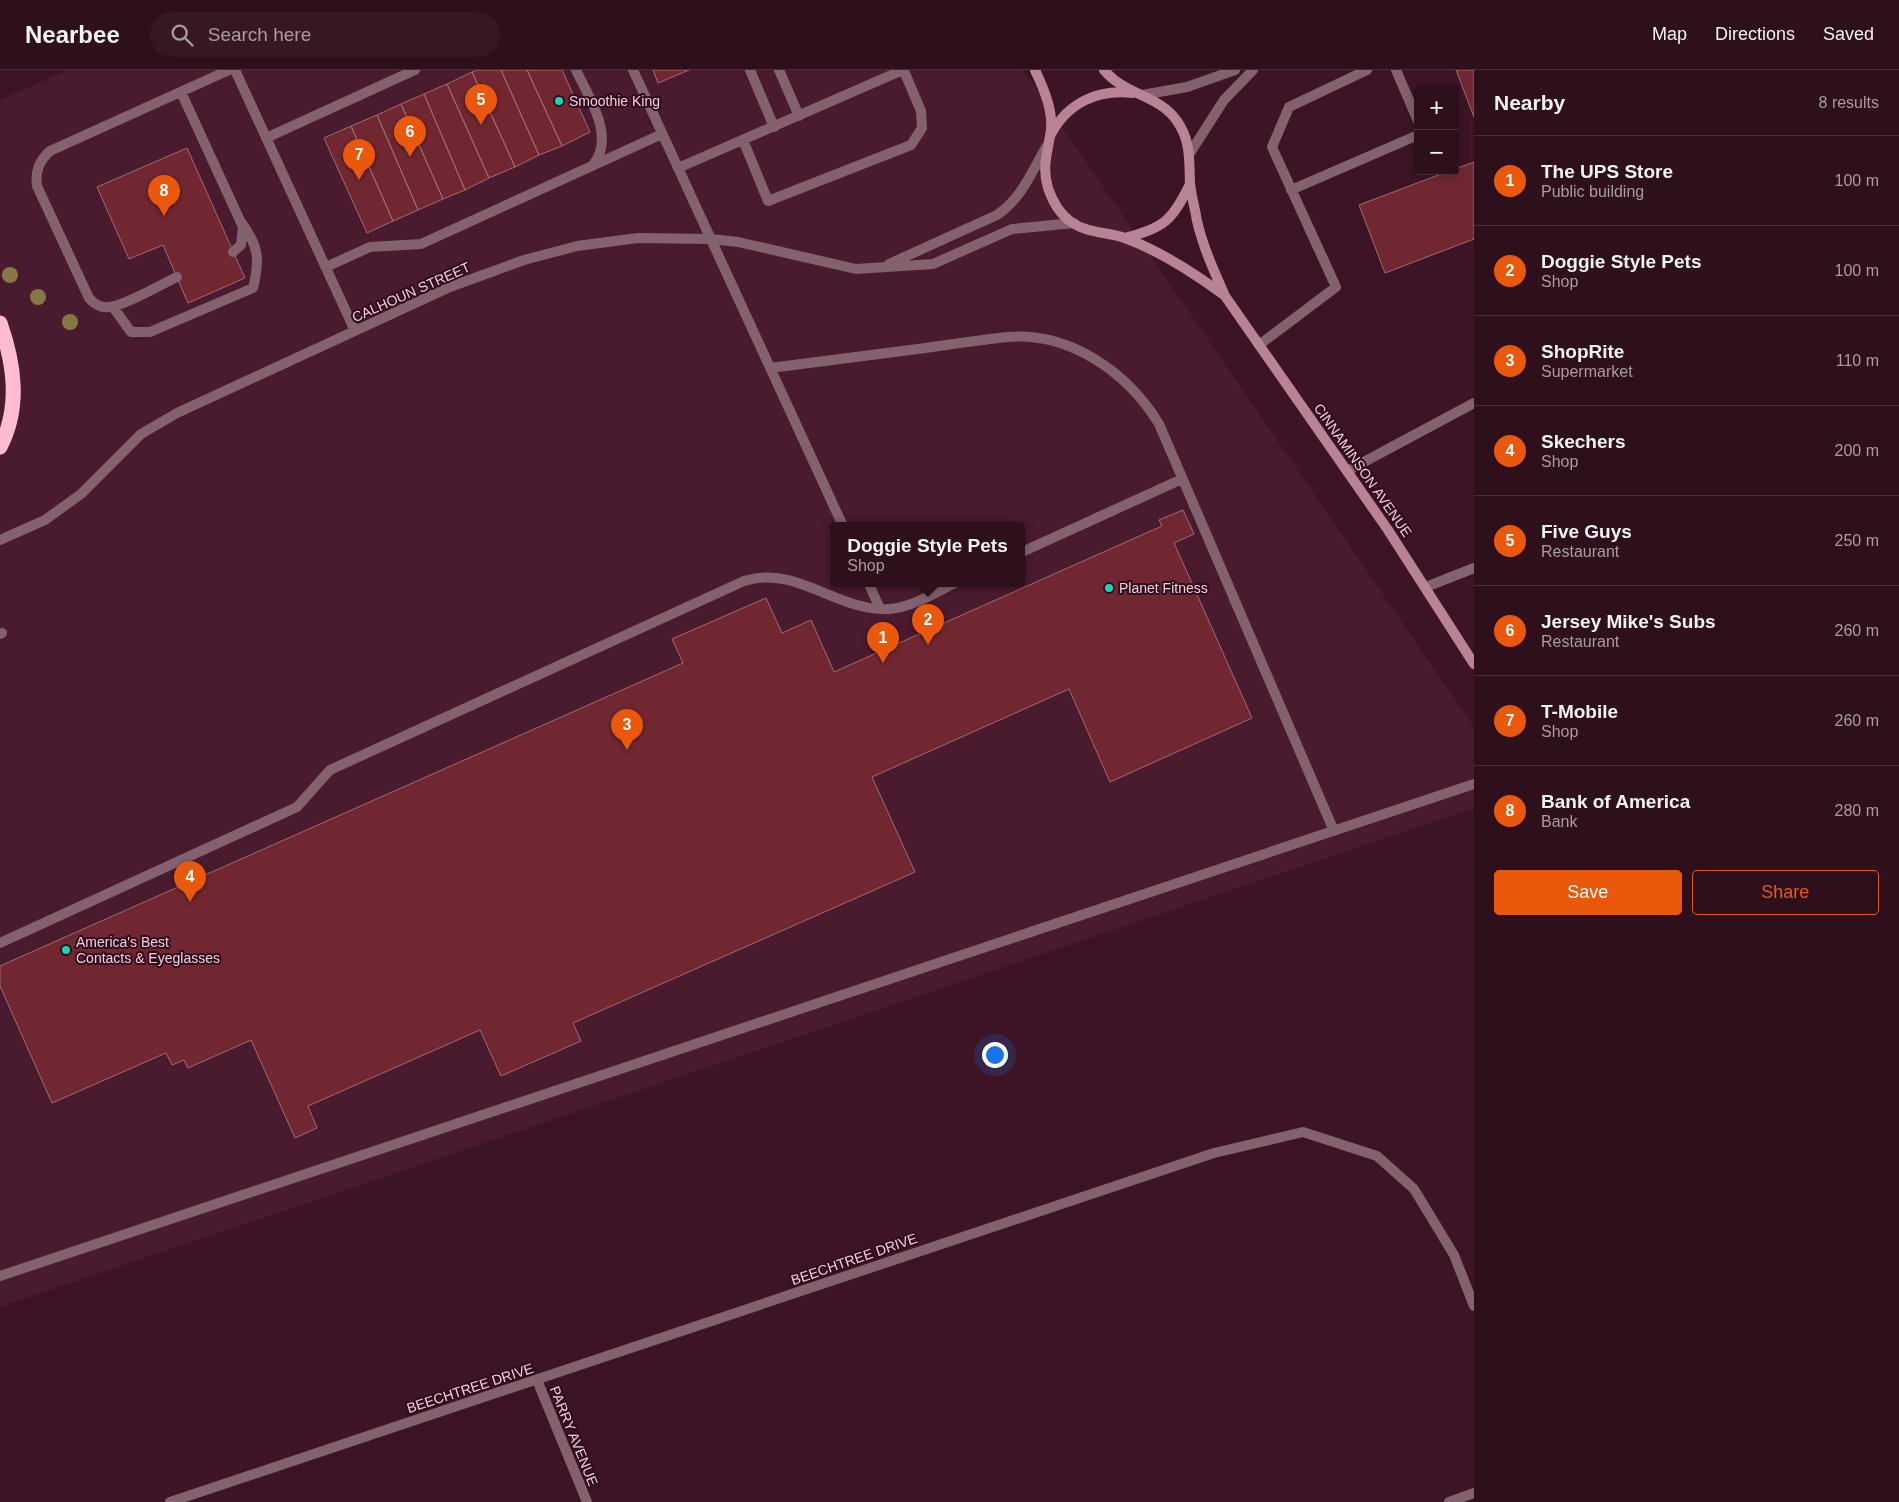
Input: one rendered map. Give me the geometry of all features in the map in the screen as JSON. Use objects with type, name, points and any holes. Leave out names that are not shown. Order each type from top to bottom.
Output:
[{"type":"highway","points":[[0,323],[10,352],[15,389],[8,424],[0,447]]},
{"type":"main road","name":"CINNAMINSON AVENUE","points":[[1035,70],[1046,95],[1051,135],[1046,148],[1045,174],[1048,188],[1060,210],[1074,224],[1099,234],[1124,238],[1196,274],[1225,296]]},
{"type":"main road","name":"CINNAMINSON AVENUE","points":[[1104,70],[1138,94],[1160,103],[1170,112],[1184,134],[1190,153],[1190,184],[1198,223],[1208,256],[1225,296],[1426,587],[1474,664]]},
{"type":"main road","points":[[1051,135],[1065,114],[1084,100],[1097,94],[1111,92],[1138,94]]},
{"type":"main road","points":[[1124,238],[1149,232],[1166,221],[1180,204],[1190,184]]},
{"type":"street","points":[[177,277],[113,307],[99,306],[89,298],[37,186],[37,170],[43,158],[50,151],[229,70]]},
{"type":"street","points":[[235,70],[356,331]]},
{"type":"street","points":[[266,138],[415,70]]},
{"type":"street","points":[[576,70],[603,136],[600,157],[592,166]]},
{"type":"street","points":[[633,70],[841,522]]},
{"type":"street","points":[[750,70],[774,127]]},
{"type":"street","points":[[779,70],[799,116]]},
{"type":"street","points":[[1138,94],[1187,87],[1235,70]]},
{"type":"street","points":[[1190,153],[1224,100],[1254,70]]},
{"type":"street","points":[[1259,345],[1336,287],[1272,147],[1289,107],[1367,70]]},
{"type":"street","points":[[1396,70],[1414,112]]},
{"type":"street","points":[[678,168],[743,140],[774,127],[904,71],[921,111],[922,128],[910,145],[768,201],[743,140]]},
{"type":"street","points":[[181,92],[244,230],[243,240],[238,249],[233,252]]},
{"type":"street","points":[[326,267],[370,247],[421,244],[662,134]]},
{"type":"street","points":[[1292,190],[1414,137]]},
{"type":"street","name":"CALHOUN STREET","points":[[884,266],[1007,209],[1027,184],[1046,148]]},
{"type":"street","points":[[113,307],[131,332],[150,332],[253,288],[259,263],[252,238],[241,222]]},
{"type":"street","name":"CALHOUN STREET","points":[[0,540],[45,520],[81,494],[141,434],[177,413],[450,287],[550,252],[638,238],[710,239],[738,242],[856,269],[932,264],[1012,229],[1042,224],[1074,224]]},
{"type":"street","points":[[770,368],[1008,337],[1058,343],[1103,364],[1140,396],[1159,424],[1334,832]]},
{"type":"street","points":[[1347,471],[1474,403]]},
{"type":"street","points":[[1025,551],[1182,479]]},
{"type":"street","points":[[1426,587],[1474,568]]},
{"type":"street","points":[[0,943],[297,807],[330,770],[744,581],[759,577],[782,577],[865,608],[880,609],[904,606],[946,587]]},
{"type":"street","points":[[870,587],[880,609]]},
{"type":"street","points":[[0,1276],[1474,784]]},
{"type":"street","name":"BEECHTREE DRIVE","points":[[170,1502],[1214,1152],[1303,1132],[1377,1156],[1414,1189],[1454,1255],[1474,1306]]},
{"type":"street","name":"PARRY AVENUE","points":[[537,1380],[587,1502]]},
{"type":"street","points":[[1449,1502],[1474,1494]]},
{"type":"shaded area","points":[[68,70],[1023,70],[1474,727],[1474,808],[0,1307],[0,100]]},
{"type":"building","points":[[477,70],[501,70],[539,155],[515,167],[472,72]]},
{"type":"building","points":[[501,70],[527,70],[562,146],[539,155]]},
{"type":"building","name":"Smoothie King","points":[[527,70],[562,70],[590,132],[562,146]]},
{"type":"building","points":[[653,70],[689,70],[658,83]]},
{"type":"building","points":[[1456,70],[1474,70],[1474,117]]},
{"type":"building","points":[[472,72],[515,167],[489,178],[447,84]]},
{"type":"building","points":[[447,84],[489,178],[465,190],[424,94]]},
{"type":"building","points":[[424,94],[465,190],[443,199],[401,104]]},
{"type":"building","points":[[401,104],[443,199],[418,210],[377,115]]},
{"type":"building","points":[[377,115],[418,210],[393,221],[351,126]]},
{"type":"building","points":[[351,126],[393,221],[367,233],[324,138]]},
{"type":"building","points":[[187,148],[245,278],[188,303],[163,245],[129,259],[97,187]]},
{"type":"building","points":[[1474,162],[1474,239],[1385,273],[1359,205],[1438,175],[1459,175],[1459,168]]},
{"type":"building","points":[[1183,510],[1194,534],[1174,543],[1252,718],[1110,782],[1069,689],[872,777],[915,872],[573,1023],[581,1041],[501,1076],[480,1030],[308,1106],[317,1128],[295,1138],[251,1040],[188,1068],[184,1060],[172,1065],[166,1053],[52,1103],[0,986],[0,966],[683,663],[672,639],[766,598],[782,633],[811,620],[834,672],[1162,526],[1159,520]]},
{"type":"place","name":"Smoothie King","points":[[559,101]]},
{"type":"place","name":"Five Guys","points":[[481,125]]},
{"type":"place","name":"Jersey Mike's Subs","points":[[410,157]]},
{"type":"place","name":"T-Mobile","points":[[359,180]]},
{"type":"place","name":"Bank of America","points":[[164,216]]},
{"type":"place","name":"Planet Fitness","points":[[1109,588]]},
{"type":"place","name":"Doggie Style Pets","points":[[928,645]]},
{"type":"place","name":"The UPS Store","points":[[883,663]]},
{"type":"place","name":"ShopRite","points":[[627,750]]},
{"type":"place","name":"Skechers","points":[[190,902]]},
{"type":"place","name":"America's Best Contacts & Eyeglasses","points":[[66,950]]}]
